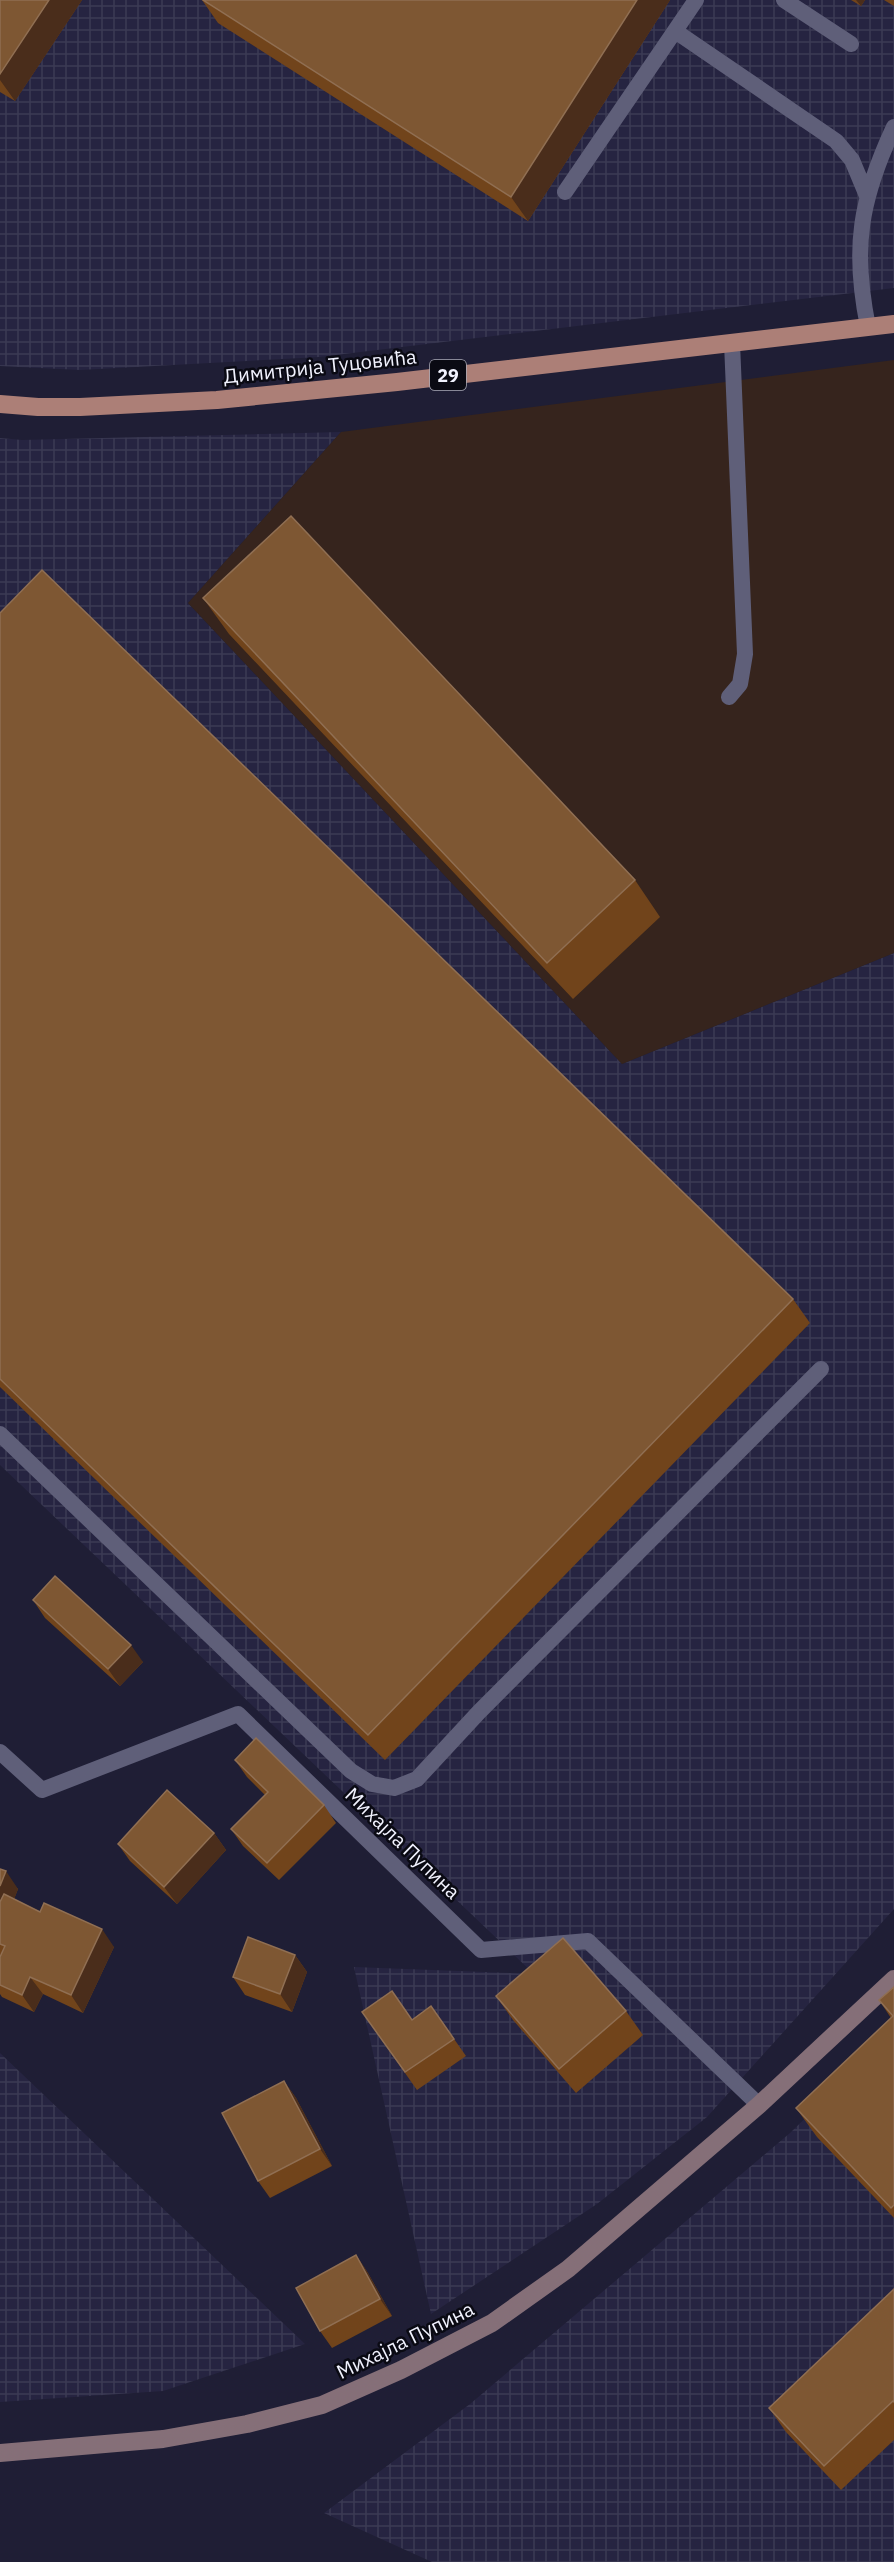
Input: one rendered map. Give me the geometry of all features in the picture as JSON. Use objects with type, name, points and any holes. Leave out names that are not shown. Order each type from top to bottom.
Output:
[{"type":"main road","name":"Димитрија Туцовића","points":[[0,404],[70,407],[217,400],[894,324]]},
{"type":"street","name":"Михајла Пупина","points":[[0,2453],[164,2439],[247,2424],[322,2404],[400,2370],[492,2323],[568,2269],[759,2105],[894,1979]]},
{"type":"lane","points":[[565,192],[696,0]]},
{"type":"lane","points":[[784,0],[851,44]]},
{"type":"lane","points":[[675,31],[836,141],[852,160],[867,196]]},
{"type":"lane","points":[[868,327],[860,288],[859,247],[867,196],[888,153],[894,127]]},
{"type":"lane","points":[[729,697],[740,684],[745,654],[732,343]]},
{"type":"lane","points":[[0,1434],[351,1771],[372,1784],[394,1788],[417,1779],[478,1712],[821,1369]]},
{"type":"lane","name":"Михајла Пупина","points":[[0,1752],[42,1790],[238,1714],[481,1950],[588,1941],[759,2105]]},
{"type":"shaded area","points":[[0,0],[894,0],[894,288],[319,357],[80,370],[0,366]]},
{"type":"shaded area","points":[[894,360],[894,953],[622,1064],[188,603],[341,432]]},
{"type":"shaded area","points":[[341,432],[188,603],[622,1064],[894,953],[894,1909],[707,2117],[597,2204],[431,2314],[354,1967],[534,1974],[0,1465],[0,438],[22,440]]},
{"type":"shaded area","points":[[894,2032],[894,2562],[432,2562],[324,2513],[470,2404],[790,2133]]},
{"type":"shaded area","points":[[0,2053],[305,2344],[163,2391],[0,2402]]},
{"type":"building","points":[[0,0],[49,0],[0,74]]},
{"type":"building","points":[[203,0],[637,0],[511,197]]},
{"type":"building","points":[[291,516],[635,880],[547,963],[203,598]]},
{"type":"building","points":[[42,570],[793,1299],[368,1735],[0,1379],[0,613]]},
{"type":"building","points":[[55,1576],[131,1645],[108,1669],[33,1600]]},
{"type":"building","points":[[256,1738],[324,1805],[267,1863],[231,1829],[268,1792],[235,1760]]},
{"type":"building","points":[[167,1790],[214,1833],[164,1887],[118,1844]]},
{"type":"building","points":[[0,1869],[6,1871],[0,1886]]},
{"type":"building","points":[[4,1894],[40,1912],[44,1903],[102,1929],[71,1995],[30,1977],[22,1995],[0,1985],[0,1957],[5,1946],[0,1944],[0,1902]]},
{"type":"building","points":[[248,1937],[295,1955],[280,1994],[233,1977]]},
{"type":"building","points":[[563,1938],[626,2011],[559,2069],[496,1996]]},
{"type":"building","points":[[894,1987],[894,2205],[891,2208],[796,2108],[893,2016],[879,2000]]},
{"type":"building","points":[[392,1991],[412,2020],[431,2006],[454,2039],[405,2072],[362,2012]]},
{"type":"building","points":[[284,2081],[320,2149],[258,2181],[222,2113]]},
{"type":"building","points":[[356,2255],[380,2299],[320,2331],[296,2288]]},
{"type":"building","points":[[894,2289],[894,2402],[824,2466],[769,2408]]}]
